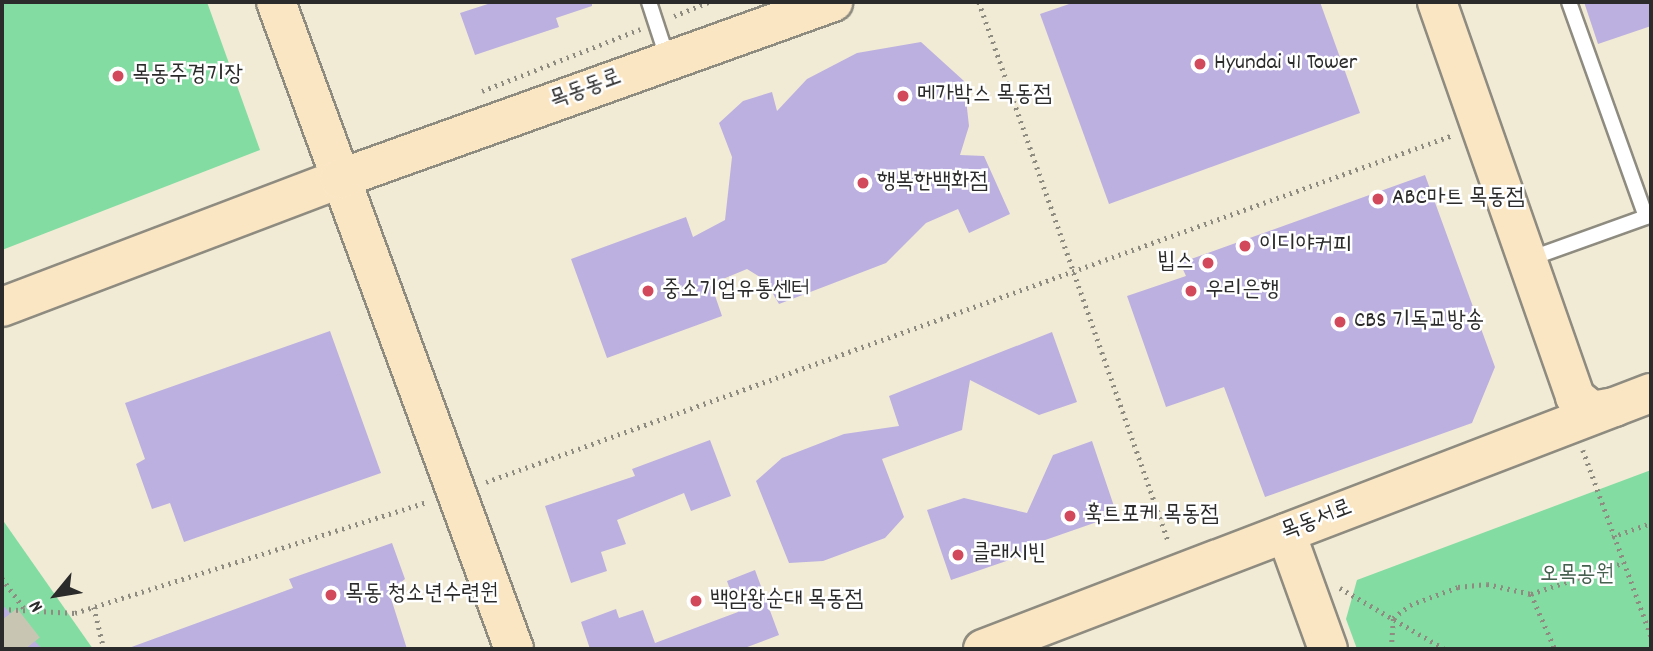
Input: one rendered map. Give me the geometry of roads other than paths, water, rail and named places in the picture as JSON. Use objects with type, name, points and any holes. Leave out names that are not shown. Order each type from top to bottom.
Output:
[{"type":"street","points":[[276,2],[514,649]]},
{"type":"street","name":"목동동로","points":[[2,307],[339,179],[833,2]]},
{"type":"street","points":[[1437,2],[1575,397],[1592,411],[1615,407]]},
{"type":"street","name":"목동서로","points":[[983,649],[1180,574],[1291,548],[1651,393]]},
{"type":"street","points":[[1291,548],[1328,649]]},
{"type":"lane","points":[[649,2],[668,61]]},
{"type":"lane","points":[[1526,260],[1646,217],[1569,2]]},
{"type":"tunnel","points":[[2,620],[25,649]]},
{"type":"tunnel","points":[[2,645],[5,649]]},
{"type":"place","name":"Hyundai 41 Tower","points":[[1200,64]]},
{"type":"place","name":"목동주경기장","points":[[118,76]]},
{"type":"place","name":"메가박스 목동점","points":[[903,96]]},
{"type":"place","name":"행복한백화점","points":[[863,183]]},
{"type":"place","name":"ABC마트 목동점","points":[[1378,199]]},
{"type":"place","name":"이디야커피","points":[[1245,246]]},
{"type":"place","name":"빕스","points":[[1208,263]]},
{"type":"place","name":"중소기업유통센터","points":[[648,291]]},
{"type":"place","name":"우리은행","points":[[1191,291]]},
{"type":"place","name":"CBS 기독교방송","points":[[1340,322]]},
{"type":"place","name":"훅트포케 목동점","points":[[1070,516]]},
{"type":"place","name":"클래시빈","points":[[958,555]]},
{"type":"place","name":"목동 청소년수련원","points":[[331,595]]},
{"type":"place","name":"백암왕순대 목동점","points":[[696,601]]},
{"type":"park label","name":"오목공원","points":[[1577,576]]}]
